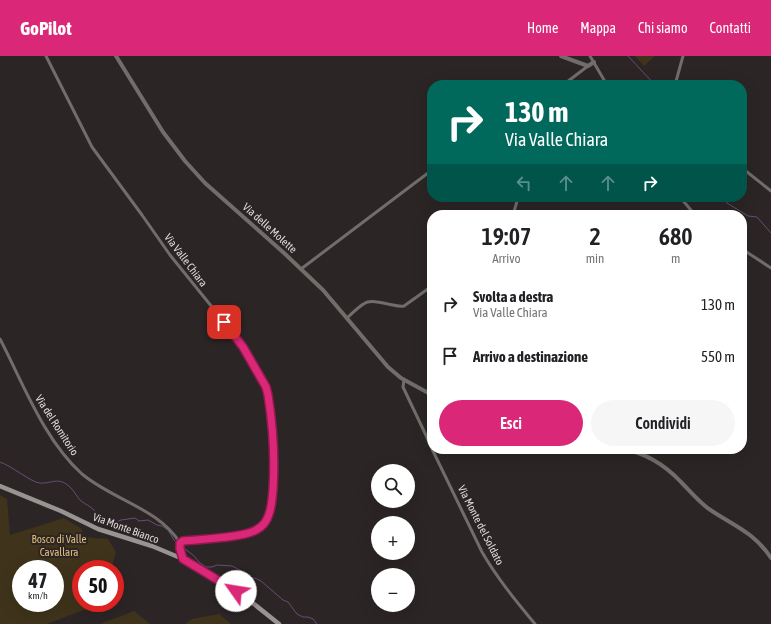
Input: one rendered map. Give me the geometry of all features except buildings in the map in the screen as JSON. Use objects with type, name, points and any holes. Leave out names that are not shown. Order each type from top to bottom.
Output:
[{"type":"main road","name":"Via Monte Bianco","points":[[0,486],[57,509],[98,530],[152,546],[183,559],[249,600],[278,624]]},
{"type":"street","name":"Via Valle Chiara","points":[[46,56],[92,147],[170,255],[237,338],[268,393],[274,470],[272,504],[268,518],[259,528],[251,532],[238,535],[183,541],[180,543]]},
{"type":"street","name":"Via delle Molette","points":[[116,56],[163,132],[205,183],[323,290],[388,367],[404,380],[427,392]]},
{"type":"street","points":[[561,56],[588,66]]},
{"type":"street","points":[[676,80],[683,56]]},
{"type":"street","points":[[570,80],[588,66],[592,58]]},
{"type":"street","points":[[592,58],[604,80]]},
{"type":"street","points":[[747,172],[771,191]]},
{"type":"street","points":[[301,269],[427,174]]},
{"type":"street","points":[[684,202],[691,210]]},
{"type":"street","points":[[747,252],[771,268]]},
{"type":"street","points":[[347,318],[369,301],[404,306],[427,290]]},
{"type":"street","name":"Via del Romitorio","points":[[0,339],[38,415],[53,439],[70,461],[95,485],[160,520],[172,531],[180,543]]},
{"type":"street","name":"Via Monte del Soldato","points":[[404,380],[403,388],[427,438]]},
{"type":"street","name":"Via Monte del Soldato","points":[[435,454],[482,552],[507,589],[535,624]]},
{"type":"street","points":[[640,454],[663,466],[696,498],[710,509],[751,535],[771,558]]},
{"type":"street","points":[[180,543],[183,559]]},
{"type":"green space","points":[[635,56],[655,56],[644,66]]},
{"type":"green space","name":"Bosco di Valle Cavallara","points":[[0,495],[7,499],[10,535],[64,518],[82,529],[83,537],[108,539],[116,552],[114,560],[72,560],[72,612],[78,612],[47,624],[0,624]]},
{"type":"green space","points":[[134,611],[150,624],[100,624]]},
{"type":"green space","points":[[219,614],[231,624],[185,624],[192,619]]},
{"type":"waterway","points":[[628,56],[650,80]]},
{"type":"waterway","points":[[727,202],[738,210]]},
{"type":"waterway","points":[[747,215],[757,217],[771,233]]},
{"type":"waterway","points":[[0,462],[36,482],[44,483],[58,481],[66,484],[81,501],[94,510],[100,522],[104,525],[135,518],[139,521],[148,520],[168,530],[178,544]]},
{"type":"waterway","points":[[181,546],[206,567],[217,565],[232,566],[242,571],[243,575],[248,578],[255,578],[261,581],[283,600],[288,602],[297,614],[313,619],[317,624]]},
{"type":"route","points":[[224,322],[243,347],[260,379],[266,387],[272,432],[274,470],[272,504],[268,518],[257,530],[238,535],[183,541],[179,546],[183,559],[236,591]]}]
